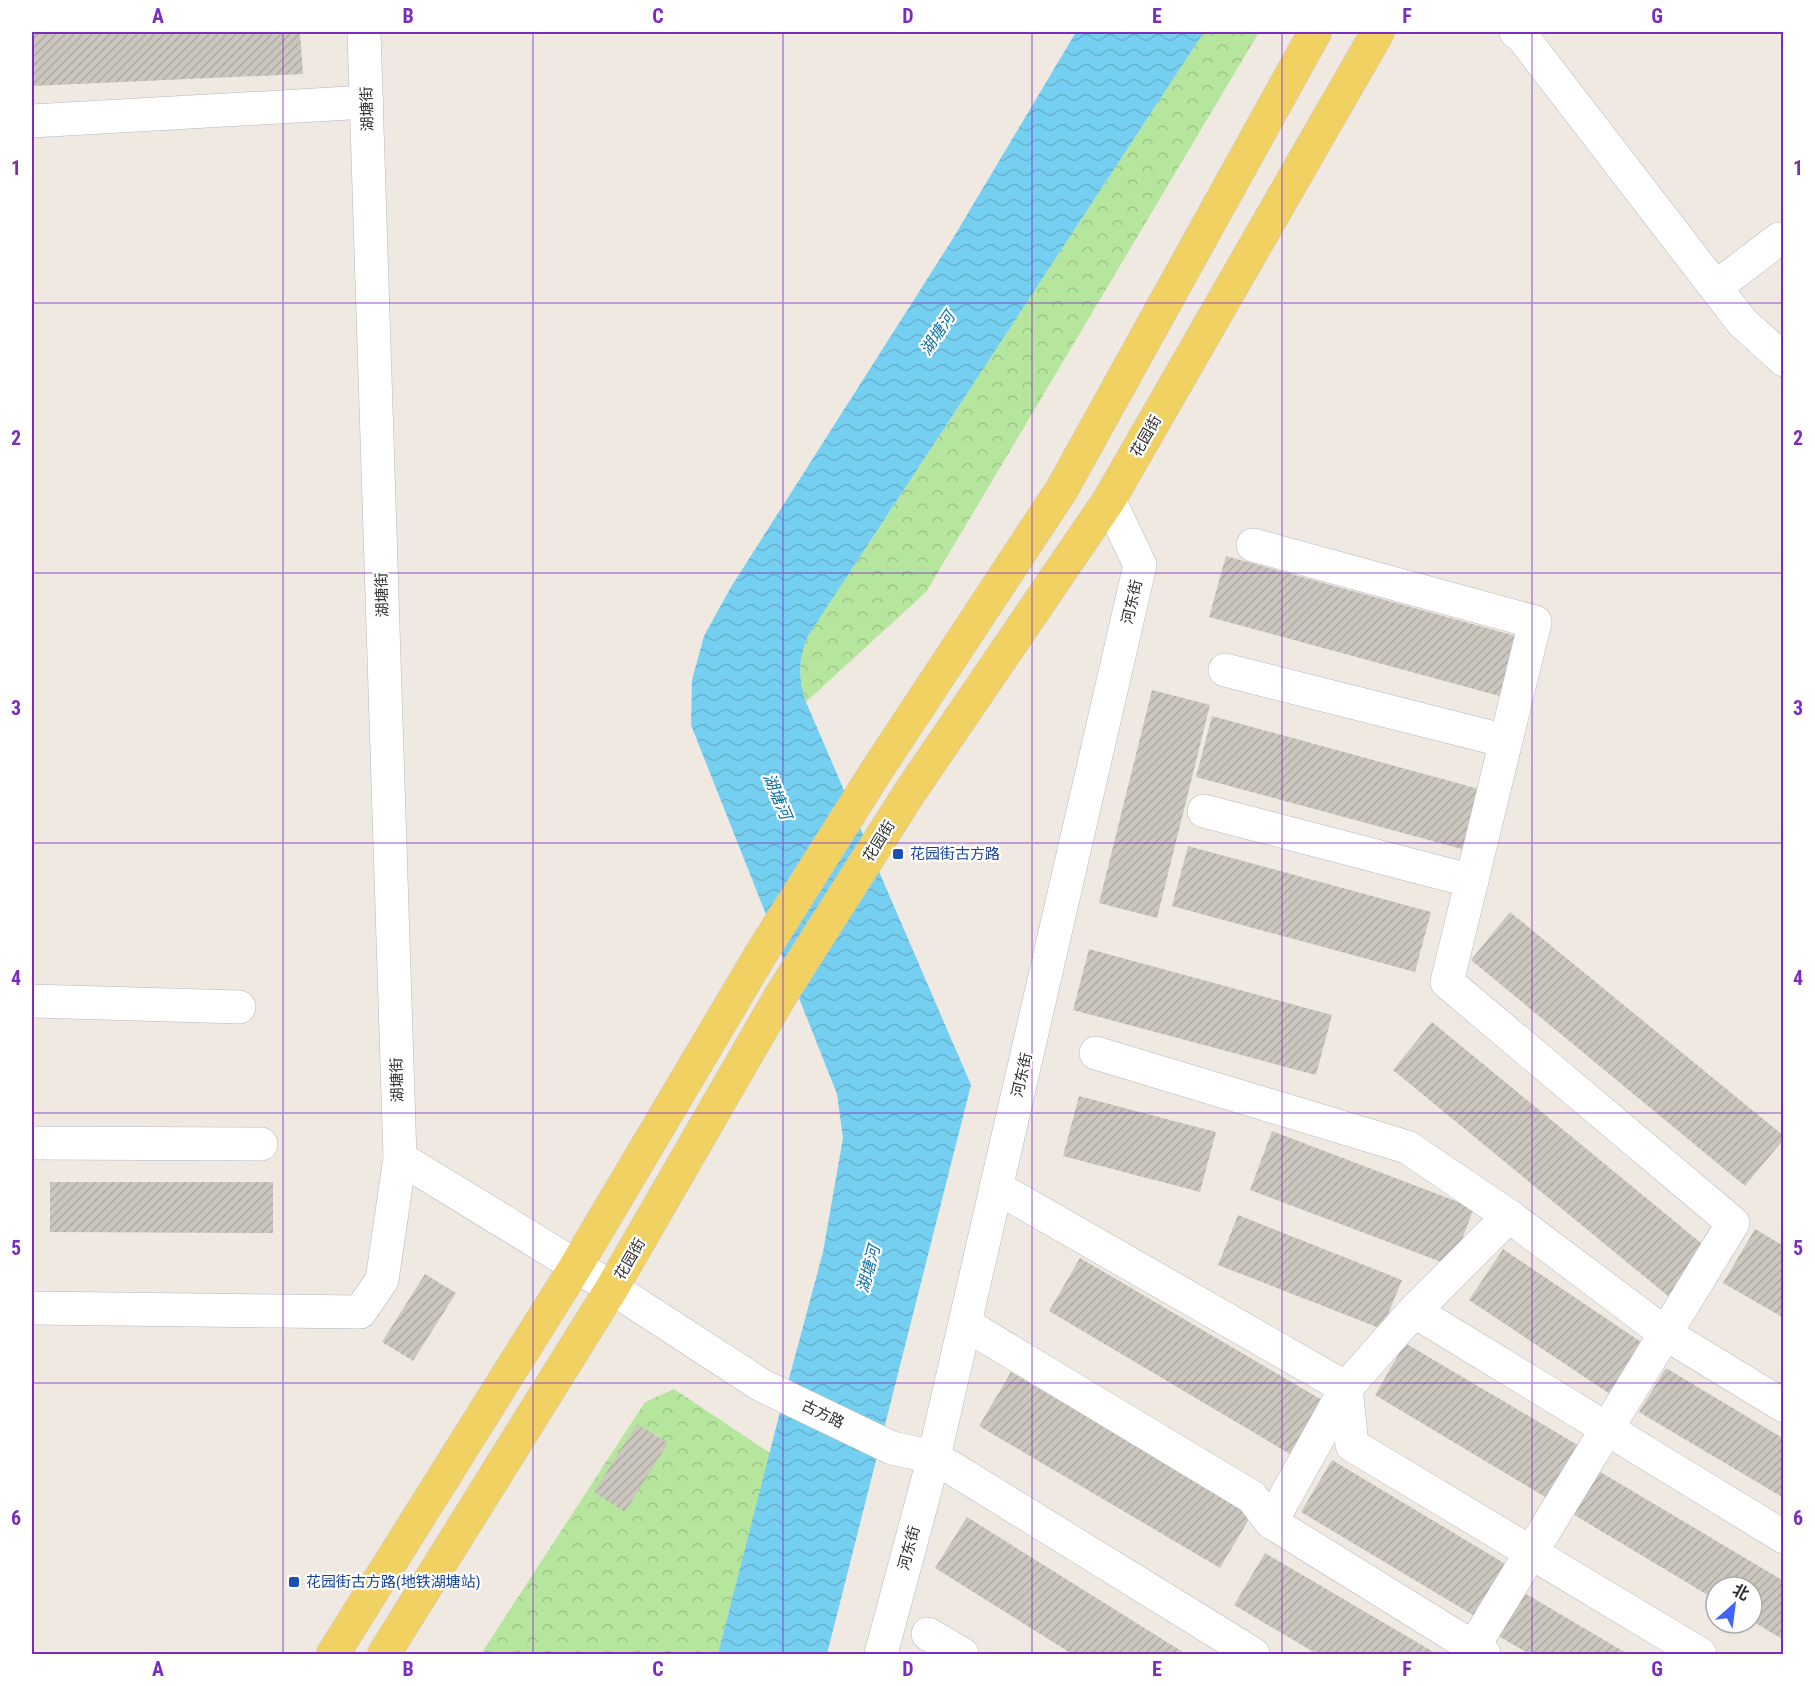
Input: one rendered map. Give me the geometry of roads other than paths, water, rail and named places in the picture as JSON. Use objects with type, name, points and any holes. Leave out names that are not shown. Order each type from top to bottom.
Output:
[{"type":"main road","points":[[333,1654],[576,1266],[761,954],[875,773],[1062,489],[1315,32]]},
{"type":"main road","name":"花园街","points":[[384,1654],[612,1288],[781,995],[910,792],[1109,500],[1378,32]]},
{"type":"street","name":"湖塘街","points":[[32,1308],[360,1312],[382,1280],[400,1158],[364,32]]},
{"type":"street","points":[[1516,32],[1521,35],[1742,322],[1784,360]]},
{"type":"street","points":[[32,121],[367,102]]},
{"type":"street","points":[[1716,287],[1779,239],[1784,242]]},
{"type":"street","name":"河东街","points":[[881,1654],[965,1324],[1140,565],[1109,500]]},
{"type":"street","points":[[965,1324],[1252,1497],[1271,1522],[1475,1652],[1532,1553],[1733,1223],[1447,982],[1535,622],[1253,545]]},
{"type":"street","points":[[1225,670],[1506,741]]},
{"type":"street","points":[[1204,811],[1472,881]]},
{"type":"street","points":[[32,1001],[239,1007]]},
{"type":"street","points":[[1096,1053],[1407,1147],[1509,1216],[1666,1334],[1784,1406]]},
{"type":"street","points":[[32,1143],[261,1144]]},
{"type":"street","name":"古方路","points":[[400,1158],[612,1288],[761,1385],[892,1448],[933,1457],[1253,1654]]},
{"type":"street","points":[[996,1187],[1346,1388]]},
{"type":"street","points":[[1271,1522],[1346,1388],[1414,1311],[1509,1216]]},
{"type":"street","points":[[1414,1311],[1784,1537]]},
{"type":"street","points":[[1346,1388],[1352,1445],[1700,1654]]},
{"type":"street","points":[[928,1634],[962,1654]]},
{"type":"water","name":"湖塘河","points":[[1076,32],[1204,32],[808,636],[802,653],[800,676],[806,702],[971,1085],[827,1654],[718,1654],[823,1252],[843,1138],[837,1094],[691,725],[692,680],[704,636],[731,587],[952,240]]},
{"type":"place","name":"花园街古方路","points":[[898,854]]},
{"type":"place","name":"花园街古方路(地铁湖塘站)","points":[[294,1582]]}]
